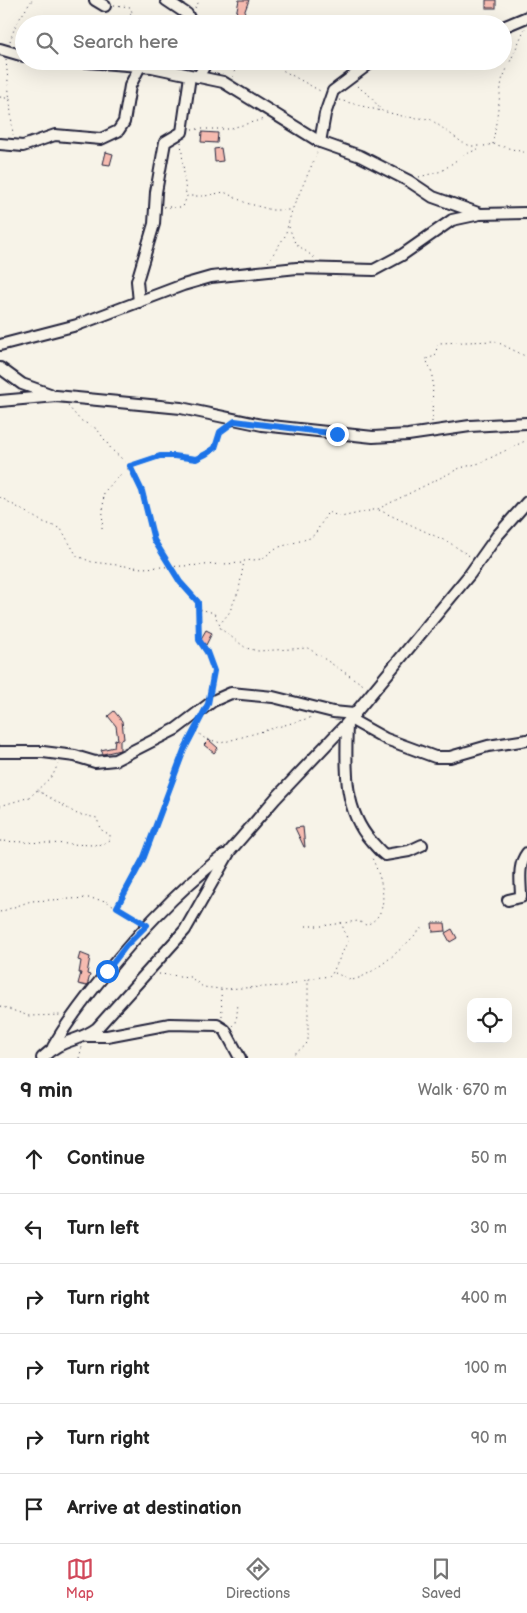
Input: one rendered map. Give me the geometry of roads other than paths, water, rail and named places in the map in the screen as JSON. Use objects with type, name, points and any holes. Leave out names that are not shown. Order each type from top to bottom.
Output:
[{"type":"street","points":[[95,0],[108,5]]},
{"type":"street","points":[[166,0],[187,15]]},
{"type":"street","points":[[512,25],[527,21]]},
{"type":"street","points":[[0,144],[23,146],[56,135],[101,139],[118,131],[124,122],[130,86],[138,70]]},
{"type":"street","points":[[162,70],[231,86],[274,116],[320,142],[378,165],[433,197],[480,214]]},
{"type":"street","points":[[139,302],[137,281],[152,230],[165,142],[182,130],[194,76],[201,70]]},
{"type":"street","points":[[320,142],[324,114],[336,87],[361,70]]},
{"type":"street","points":[[0,345],[69,327],[212,277],[297,268],[374,270],[402,255],[452,220],[480,214],[527,213]]},
{"type":"street","points":[[0,368],[22,384],[59,397]]},
{"type":"street","points":[[0,401],[59,397],[181,408],[235,421],[373,437],[431,432],[470,426],[527,423]]},
{"type":"street","points":[[86,1036],[108,1017],[185,930],[230,851],[275,799],[350,719],[497,536],[527,502]]},
{"type":"street","points":[[0,752],[62,754],[95,762],[115,760],[176,729],[222,695],[240,693],[288,700],[333,712],[386,739],[435,758],[450,757],[488,746],[527,740]]},
{"type":"street","points":[[350,719],[346,777],[353,811],[363,831],[385,855],[409,851],[422,845]]},
{"type":"street","points":[[42,1058],[53,1047],[73,1015],[126,946],[193,879],[230,851]]},
{"type":"street","points":[[508,900],[521,897],[519,875],[522,859],[527,853]]},
{"type":"street","points":[[53,1047],[86,1036],[121,1034],[170,1024],[222,1026],[240,1058]]}]
